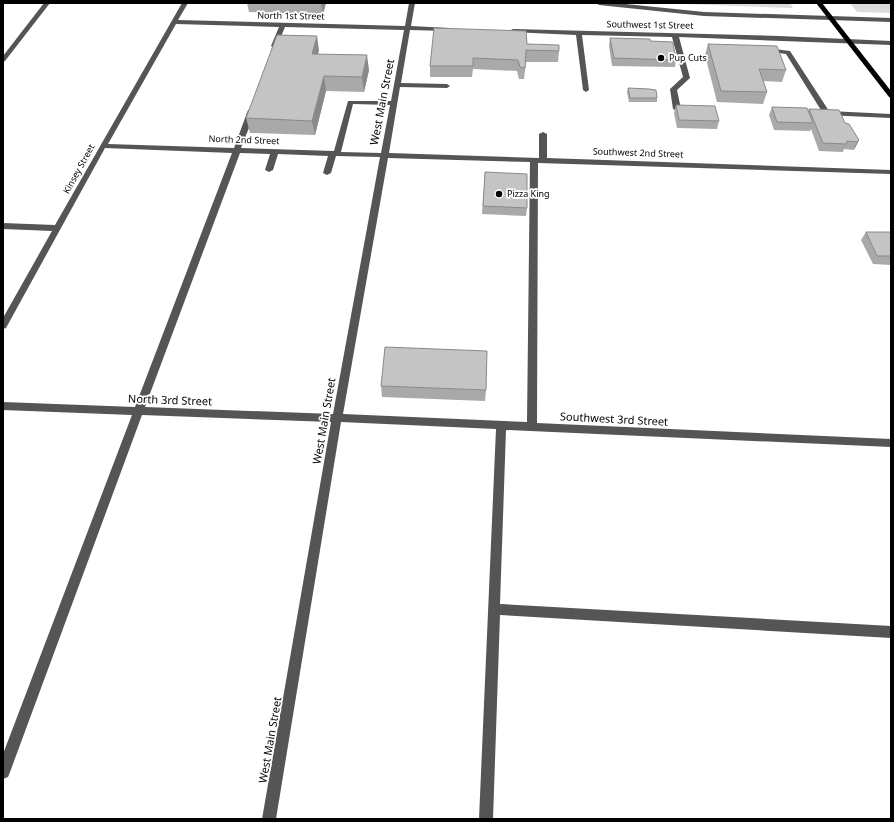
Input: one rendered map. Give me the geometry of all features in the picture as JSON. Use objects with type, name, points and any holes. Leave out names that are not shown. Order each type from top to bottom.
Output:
[{"type":"main road","points":[[819,3],[850,41],[891,96]]},
{"type":"street","points":[[3,60],[47,3]]},
{"type":"street","name":"Kinsey Street","points":[[3,326],[103,146],[185,3]]},
{"type":"street","name":"West Main Street","points":[[269,819],[337,418],[412,3]]},
{"type":"street","points":[[599,3],[704,14],[891,20]]},
{"type":"street","name":"North 1st Street","points":[[173,22],[282,26],[408,28]]},
{"type":"street","points":[[271,55],[282,26]]},
{"type":"street","points":[[408,28],[453,29]]},
{"type":"street","name":"Southwest 1st Street","points":[[508,31],[760,37],[891,43]]},
{"type":"street","points":[[579,33],[586,90]]},
{"type":"street","points":[[675,35],[687,78],[673,89],[677,109]]},
{"type":"street","points":[[760,37],[767,51],[788,52],[827,113],[891,116]]},
{"type":"street","points":[[397,85],[447,86]]},
{"type":"street","points":[[3,772],[256,99]]},
{"type":"street","points":[[327,173],[335,153],[350,102],[394,102]]},
{"type":"street","points":[[542,134],[543,160]]},
{"type":"street","name":"North 2nd Street","points":[[103,146],[384,155]]},
{"type":"street","points":[[269,170],[275,151]]},
{"type":"street","name":"Southwest 2nd Street","points":[[384,155],[891,172]]},
{"type":"street","points":[[532,427],[534,160]]},
{"type":"street","points":[[3,226],[57,228]]},
{"type":"street","name":"North 3rd Street","points":[[3,406],[337,418]]},
{"type":"street","name":"Southwest 3rd Street","points":[[337,418],[891,444]]},
{"type":"street","points":[[486,819],[501,425]]},
{"type":"street","points":[[494,609],[891,632]]},
{"type":"shaded area","points":[[655,3],[790,3],[793,8]]},
{"type":"shaded area","points":[[850,3],[891,3],[891,13],[857,12]]},
{"type":"building","points":[[434,28],[526,31],[527,44],[559,45],[559,51],[526,50],[525,68],[520,67],[518,60],[473,58],[473,66],[430,66]]},
{"type":"building","points":[[277,35],[317,36],[312,54],[367,55],[362,77],[324,76],[312,121],[246,118]]},
{"type":"building","points":[[610,38],[650,39],[650,41],[673,42],[676,60],[614,58]]},
{"type":"building","points":[[708,44],[777,46],[786,70],[759,69],[767,92],[721,91]]},
{"type":"building","points":[[628,88],[656,90],[657,98],[630,98]]},
{"type":"building","points":[[676,105],[715,106],[719,121],[679,120]]},
{"type":"building","points":[[772,107],[807,108],[813,123],[777,122]]},
{"type":"building","points":[[809,109],[839,110],[845,123],[849,124],[859,140],[857,142],[847,141],[846,144],[823,143]]},
{"type":"building","points":[[485,172],[527,174],[527,208],[483,206]]},
{"type":"building","points":[[866,232],[891,232],[891,256],[877,256]]},
{"type":"building","points":[[385,347],[487,351],[486,390],[381,386]]},
{"type":"place","name":"Pup Cuts","points":[[661,58]]},
{"type":"place","name":"Pizza King","points":[[499,194]]}]
